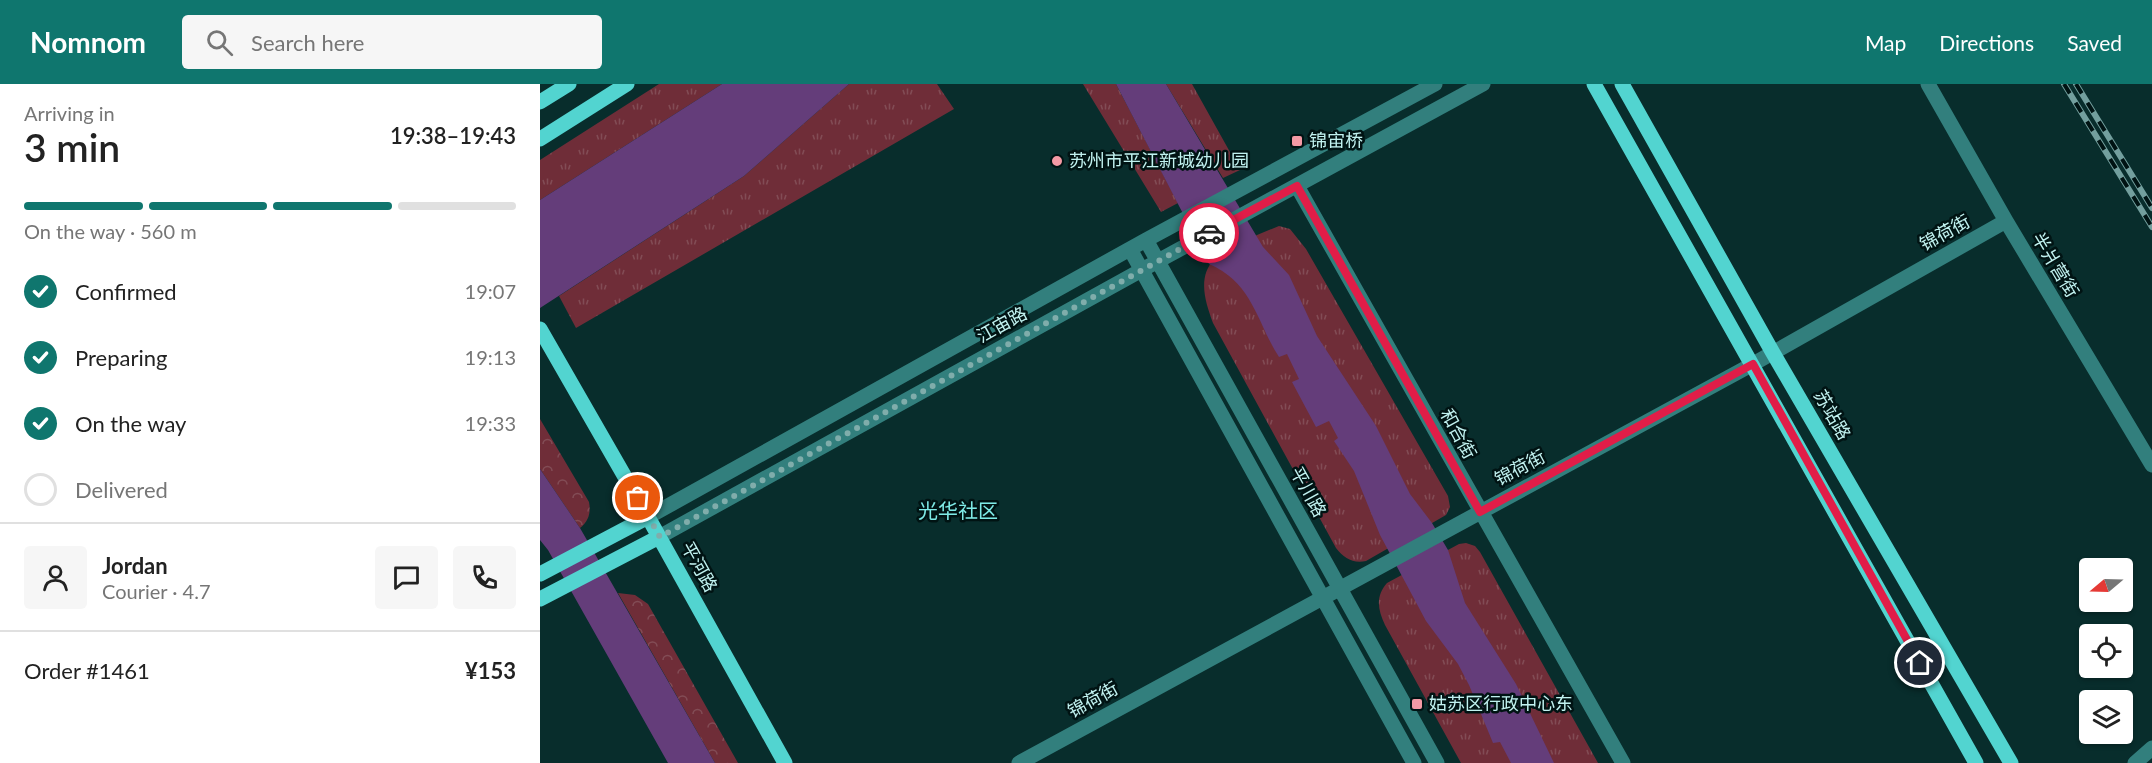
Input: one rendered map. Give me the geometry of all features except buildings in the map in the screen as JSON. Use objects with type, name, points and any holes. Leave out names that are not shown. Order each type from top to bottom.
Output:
[{"type":"main road","points":[[540,102],[569,84]]},
{"type":"main road","points":[[540,139],[627,84]]},
{"type":"main road","points":[[1594,84],[1976,763]]},
{"type":"main road","name":"苏站路","points":[[1622,84],[1773,353],[2011,763]]},
{"type":"main road","name":"平河路","points":[[540,329],[660,537],[785,763]]},
{"type":"main road","name":"江宙路","points":[[546,571],[648,517]]},
{"type":"main road","name":"江宙路","points":[[540,599],[660,537]]},
{"type":"street","name":"江宙路","points":[[648,517],[1146,240],[1435,84]]},
{"type":"street","name":"江宙路","points":[[660,537],[1141,270],[1483,84]]},
{"type":"street","name":"半爿营街","points":[[1928,84],[2006,221],[2152,465]]},
{"type":"street","name":"和合街","points":[[1297,186],[1623,763]]},
{"type":"street","name":"锦荷街","points":[[1019,763],[1753,364],[2006,221]]},
{"type":"street","name":"平川路","points":[[1146,240],[1437,763]]},
{"type":"street","points":[[1130,249],[1414,763]]},
{"type":"street","points":[[2135,763],[2152,748]]},
{"type":"green space","points":[[659,84],[722,84],[540,200],[540,160]]},
{"type":"green space","points":[[849,84],[937,84],[954,109],[576,328],[559,296],[744,176]]},
{"type":"green space","points":[[1083,84],[1116,84],[1178,203],[1161,212]]},
{"type":"green space","points":[[1166,84],[1192,84],[1240,170],[1223,178]]},
{"type":"green space","points":[[1279,226],[1290,229],[1306,249],[1448,496],[1450,507],[1446,515],[1366,561],[1357,562],[1349,559],[1336,548],[1213,323],[1207,306],[1204,281],[1209,265],[1215,258]]},
{"type":"green space","points":[[540,419],[589,502],[589,516],[580,528],[540,469]]},
{"type":"green space","points":[[1466,543],[1475,546],[1480,552],[1598,763],[1461,763],[1385,625],[1379,598],[1387,583],[1459,544]]},
{"type":"green space","points":[[618,593],[635,595],[648,604],[738,763],[715,763]]},
{"type":"shaded area","points":[[722,84],[849,84],[744,176],[540,308],[540,200]]},
{"type":"shaded area","points":[[1116,84],[1166,84],[1263,247],[1289,275],[1317,336],[1376,426],[1410,494],[1432,523],[1448,550],[1465,603],[1516,684],[1554,763],[1511,763],[1500,742],[1493,743],[1458,664],[1426,621],[1380,535],[1354,471],[1334,441],[1338,438],[1329,421],[1316,427],[1292,382],[1299,379],[1287,354],[1279,357],[1252,304],[1235,281],[1209,264]]},
{"type":"shaded area","points":[[540,469],[580,528],[715,763],[668,763],[548,550],[540,540]]},
{"type":"railway","points":[[2064,84],[2152,227]]},
{"type":"railway","points":[[2076,84],[2152,208]]},
{"type":"way so far","points":[[638,498],[660,537],[1209,233]]},
{"type":"place","name":"锦宙桥","points":[[1297,141]]},
{"type":"place","name":"苏州市平江新城幼儿园","points":[[1057,161]]},
{"type":"place","name":"姑苏区行政中心东","points":[[1417,704]]},
{"type":"district","name":"光华社区","points":[[958,511]]},
{"type":"route","points":[[1209,233],[1297,186],[1480,512],[1753,364],[1920,663]]}]
